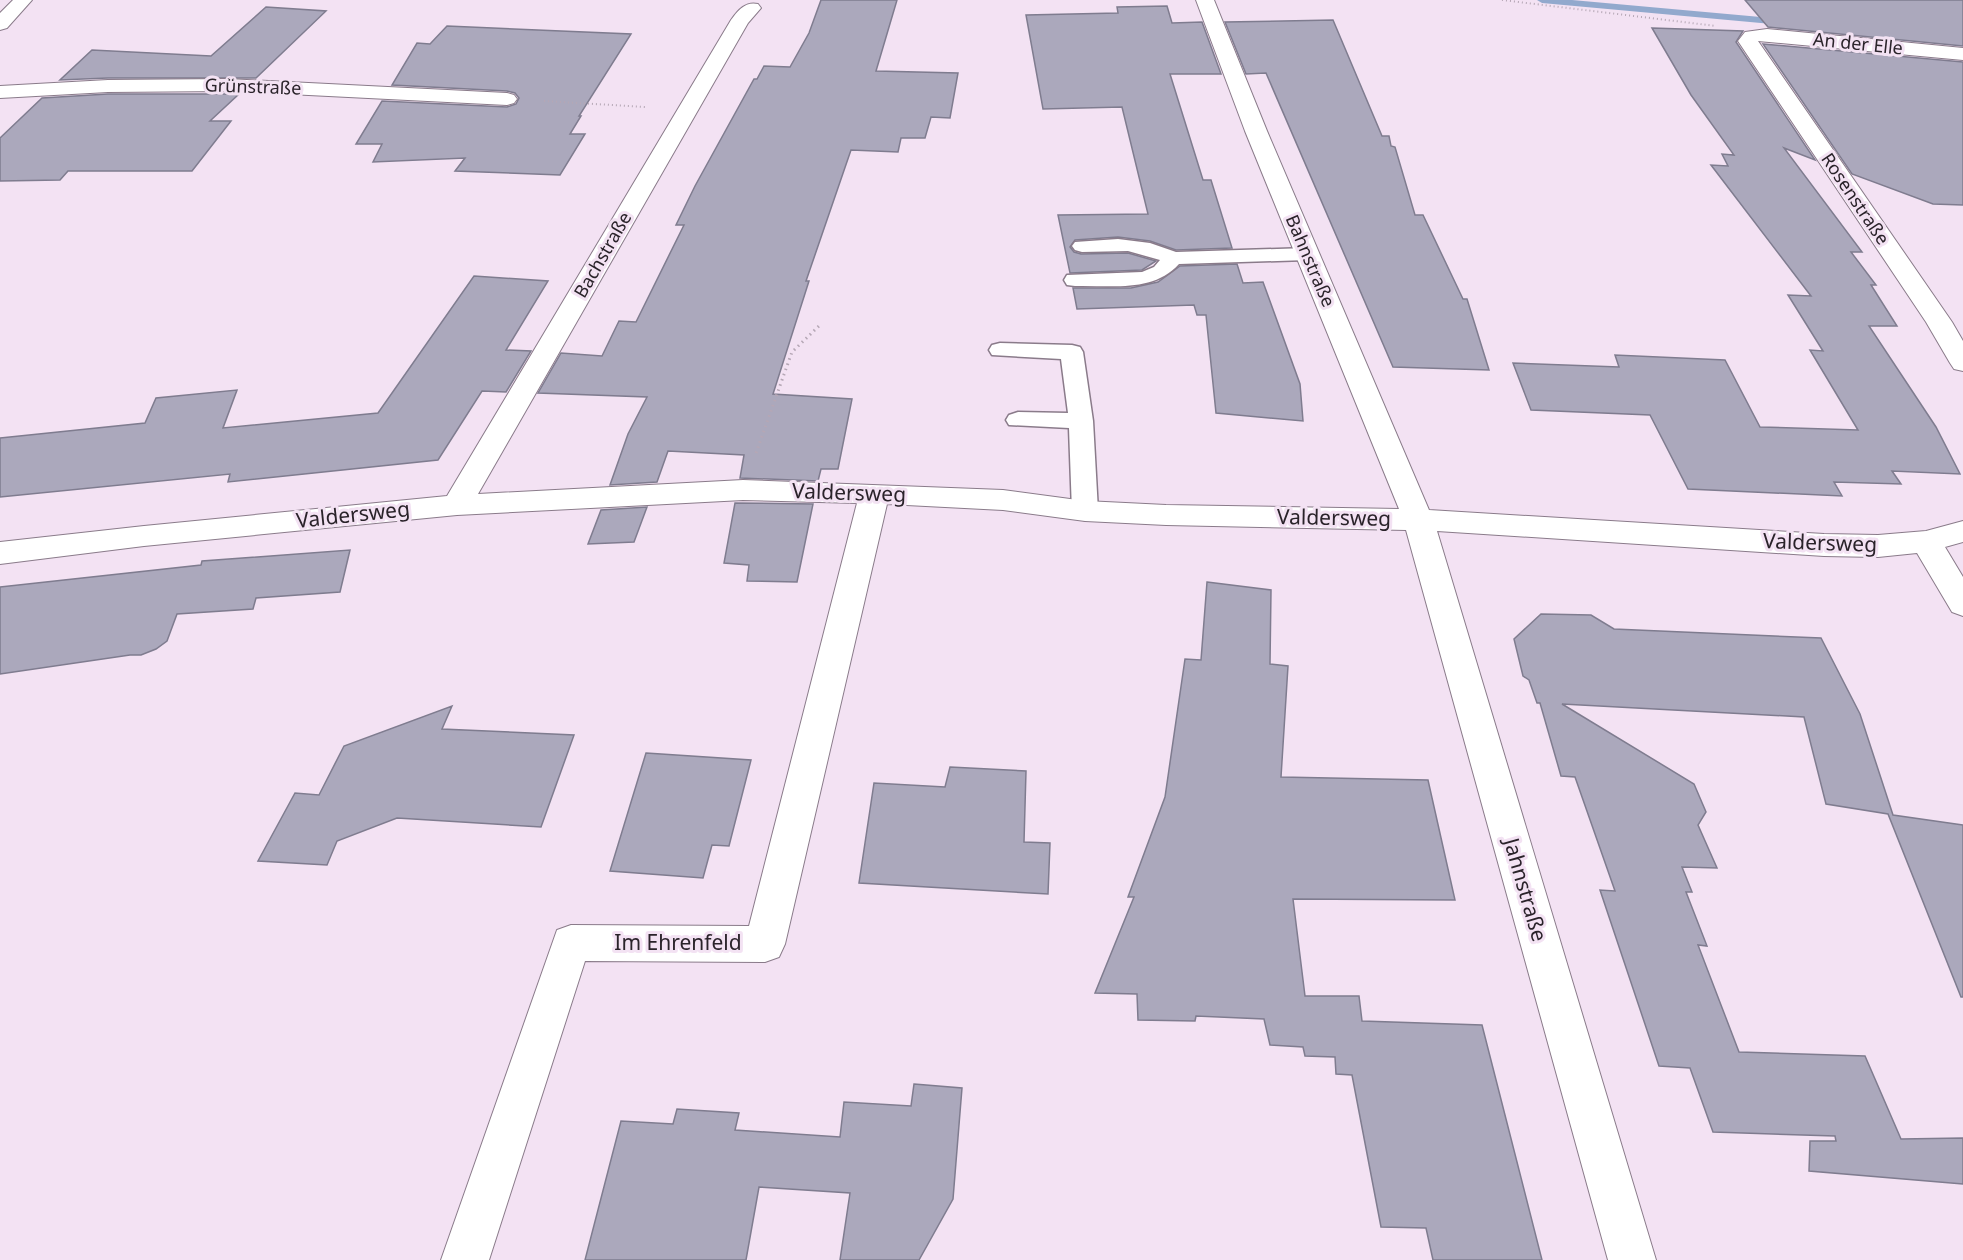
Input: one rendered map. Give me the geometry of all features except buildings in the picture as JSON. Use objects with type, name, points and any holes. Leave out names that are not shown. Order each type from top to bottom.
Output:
[{"type":"street","points":[[0,24],[23,0]]},
{"type":"street","name":"Bahnstraße","points":[[1205,0],[1307,254],[1418,520]]},
{"type":"street","name":"Bachstraße","points":[[458,505],[687,109],[740,20],[752,8]]},
{"type":"street","name":"An der Elle","points":[[1752,36],[1799,38],[1963,54]]},
{"type":"street","name":"Rosenstraße","points":[[1752,36],[1748,41],[1939,322],[1963,363]]},
{"type":"street","name":"Grünstraße","points":[[0,92],[108,86],[207,85],[507,99]]},
{"type":"street","name":"Valdersweg","points":[[0,553],[144,536],[458,505],[743,490],[1003,500],[1085,511],[1418,520],[1824,545],[1878,546],[1926,542],[1963,531]]},
{"type":"street","name":"Im Ehrenfeld","points":[[465,1260],[571,943],[765,944],[874,494]]},
{"type":"street","name":"Jahnstraße","points":[[1418,520],[1632,1260]]},
{"type":"street","points":[[1926,542],[1963,604]]},
{"type":"lane","points":[[1082,246],[1137,245],[1155,249],[1173,258],[1307,254]]},
{"type":"lane","points":[[1075,280],[1146,278],[1161,271],[1173,258]]},
{"type":"lane","points":[[1000,350],[1072,352],[1081,421],[1085,511]]},
{"type":"lane","points":[[1018,420],[1081,421]]},
{"type":"path","points":[[1502,0],[1720,26],[1752,36]]},
{"type":"path","points":[[507,99],[687,109]]},
{"type":"path","points":[[743,490],[792,352],[820,325]]},
{"type":"waterway","points":[[1542,0],[1783,22]]}]
